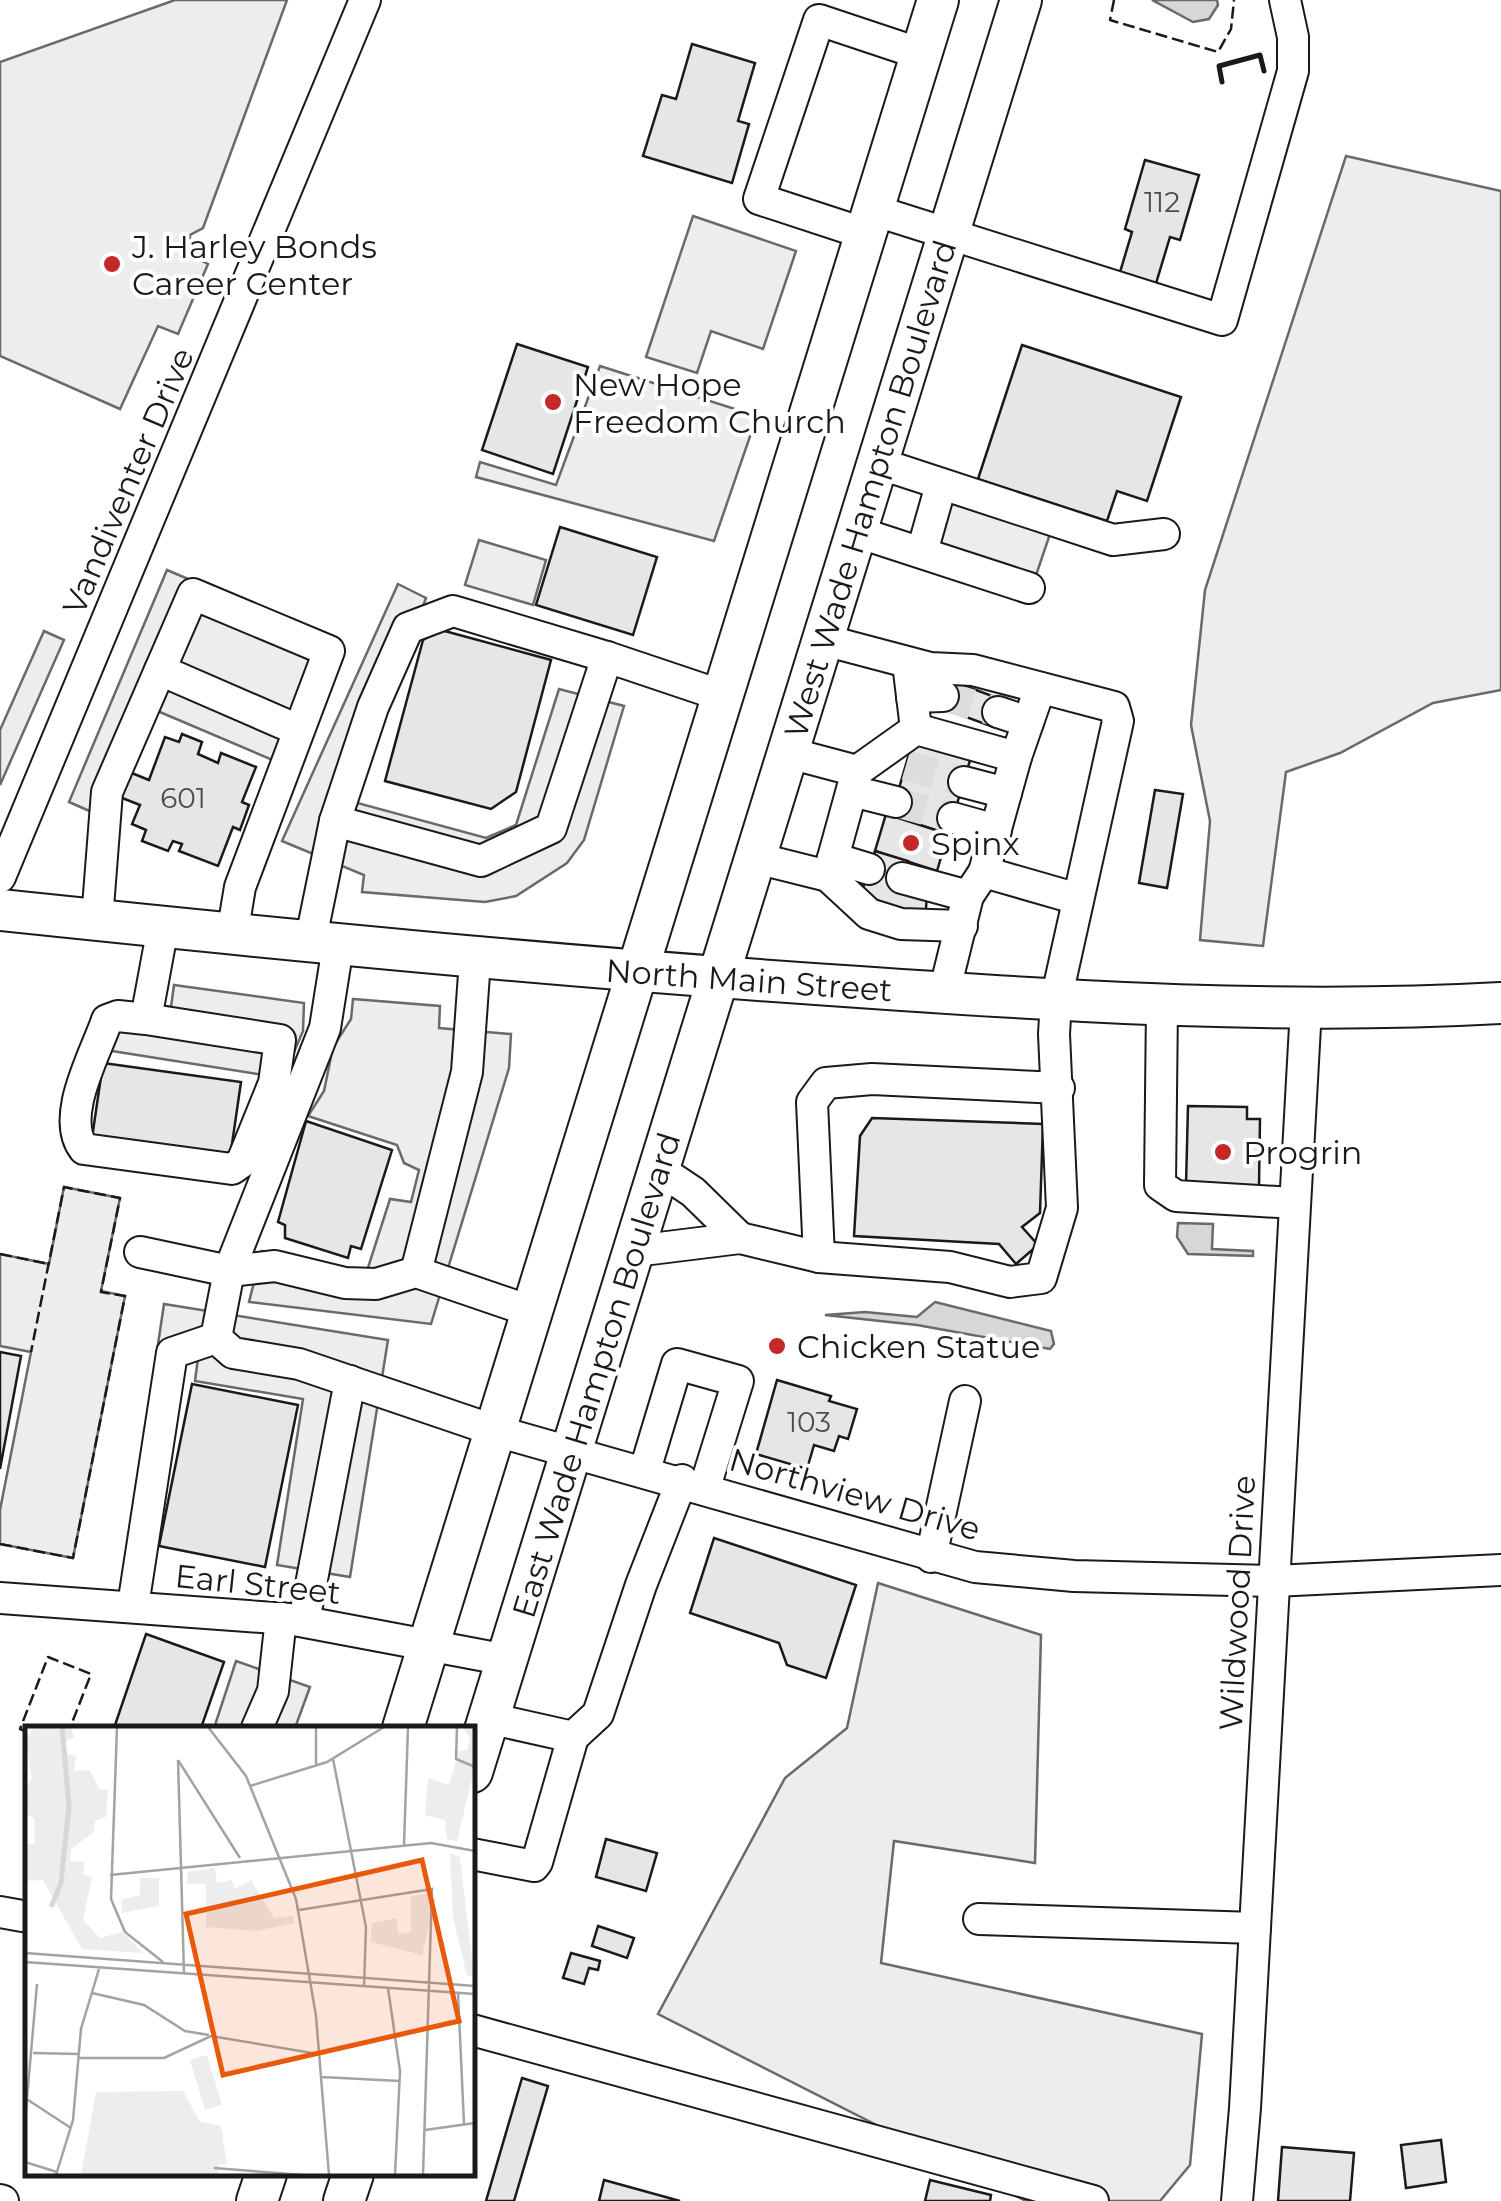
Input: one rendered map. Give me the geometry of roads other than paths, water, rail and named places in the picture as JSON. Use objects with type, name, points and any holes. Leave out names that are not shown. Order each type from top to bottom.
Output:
[{"type":"main road","points":[[404,1726],[938,0]]},
{"type":"main road","name":"West Wade Hampton Boulevard","points":[[720,978],[1021,0]]},
{"type":"main road","name":"North Main Street","points":[[0,910],[475,960],[1056,1000],[1306,1008],[1501,1003]]},
{"type":"main road","name":"East Wade Hampton Boulevard","points":[[475,1762],[720,978]]},
{"type":"main road","points":[[258,2201],[265,2176]]},
{"type":"main road","points":[[344,2201],[352,2176]]},
{"type":"street","name":"Vandiventer Drive","points":[[0,877],[365,0]]},
{"type":"street","points":[[921,54],[819,20],[759,199],[949,234],[1222,320],[1293,71],[1293,37],[1285,0]]},
{"type":"street","points":[[878,463],[1112,540],[1164,534]]},
{"type":"street","points":[[922,552],[941,485]]},
{"type":"street","points":[[857,532],[1029,588]]},
{"type":"street","points":[[96,920],[106,792],[192,594],[329,651],[240,887],[232,935]]},
{"type":"street","points":[[133,1606],[172,1353],[216,1338],[229,1271],[326,1028],[324,945],[335,821],[373,706],[408,628],[452,611],[723,696]]},
{"type":"street","points":[[635,1251],[740,1238],[818,1256],[950,1267],[1010,1282],[1041,1278],[1062,1208],[1056,1000],[1118,721],[1114,708],[974,670],[908,664],[824,640]]},
{"type":"street","points":[[335,821],[481,861],[551,828],[607,658]]},
{"type":"street","points":[[908,664],[916,729]]},
{"type":"street","points":[[160,670],[298,730]]},
{"type":"street","points":[[944,993],[1040,688]]},
{"type":"street","points":[[912,696],[944,696]]},
{"type":"street","points":[[998,712],[1028,722]]},
{"type":"street","points":[[916,729],[1016,757]]},
{"type":"street","points":[[830,867],[862,774],[916,729]]},
{"type":"street","points":[[789,753],[862,774],[896,802]]},
{"type":"street","points":[[862,774],[906,764]]},
{"type":"street","points":[[964,782],[1006,793]]},
{"type":"street","points":[[953,818],[996,830]]},
{"type":"street","points":[[756,858],[869,869]]},
{"type":"street","points":[[830,867],[869,914],[902,924],[972,898]]},
{"type":"street","points":[[902,878],[972,898],[1078,899]]},
{"type":"street","points":[[146,1019],[164,928]]},
{"type":"street","points":[[416,1272],[467,1072],[475,960]]},
{"type":"street","points":[[1162,1006],[1160,1185],[1176,1196],[1294,1203]]},
{"type":"street","name":"Wildwood Drive","points":[[1236,2201],[1306,1008]]},
{"type":"street","points":[[118,1016],[146,1019],[280,1040],[274,1083],[242,1162],[232,1169],[84,1149],[77,1140],[77,1105],[108,1020],[118,1016]]},
{"type":"street","points":[[818,1256],[812,1102],[826,1083],[872,1079],[1059,1088]]},
{"type":"street","points":[[660,1170],[693,1192],[740,1238]]},
{"type":"street","points":[[140,1252],[229,1271],[275,1266],[345,1283],[376,1284],[416,1272],[533,1312]]},
{"type":"street","name":"Northview Drive","points":[[216,1338],[233,1353],[299,1364],[496,1431],[694,1484],[931,1557],[1024,1573],[1274,1581],[1501,1570]]},
{"type":"street","points":[[475,1855],[534,1866],[537,1862],[573,1738],[598,1714],[641,1585],[694,1484],[738,1382],[677,1364],[645,1470]]},
{"type":"street","points":[[257,1726],[272,1691],[293,1620],[350,1381]]},
{"type":"street","points":[[931,1557],[966,1401]]},
{"type":"street","name":"Earl Street","points":[[0,1598],[293,1620],[506,1660]]},
{"type":"street","points":[[488,1718],[573,1738]]},
{"type":"street","points":[[0,1912],[25,1916]]},
{"type":"street","points":[[978,1919],[1255,1928]]},
{"type":"street","points":[[475,2031],[1093,2201]]},
{"type":"tunnel","points":[[943,696],[998,712]]},
{"type":"tunnel","points":[[906,765],[964,782]]},
{"type":"tunnel","points":[[896,802],[953,818]]},
{"type":"place","name":"J. Harley Bonds Career Center","points":[[112,264]]},
{"type":"place","name":"New Hope Freedom Church","points":[[553,402]]},
{"type":"place","name":"Spinx","points":[[911,843]]},
{"type":"place","name":"Progrin","points":[[1223,1152]]},
{"type":"place","name":"Chicken Statue","points":[[777,1346]]}]
